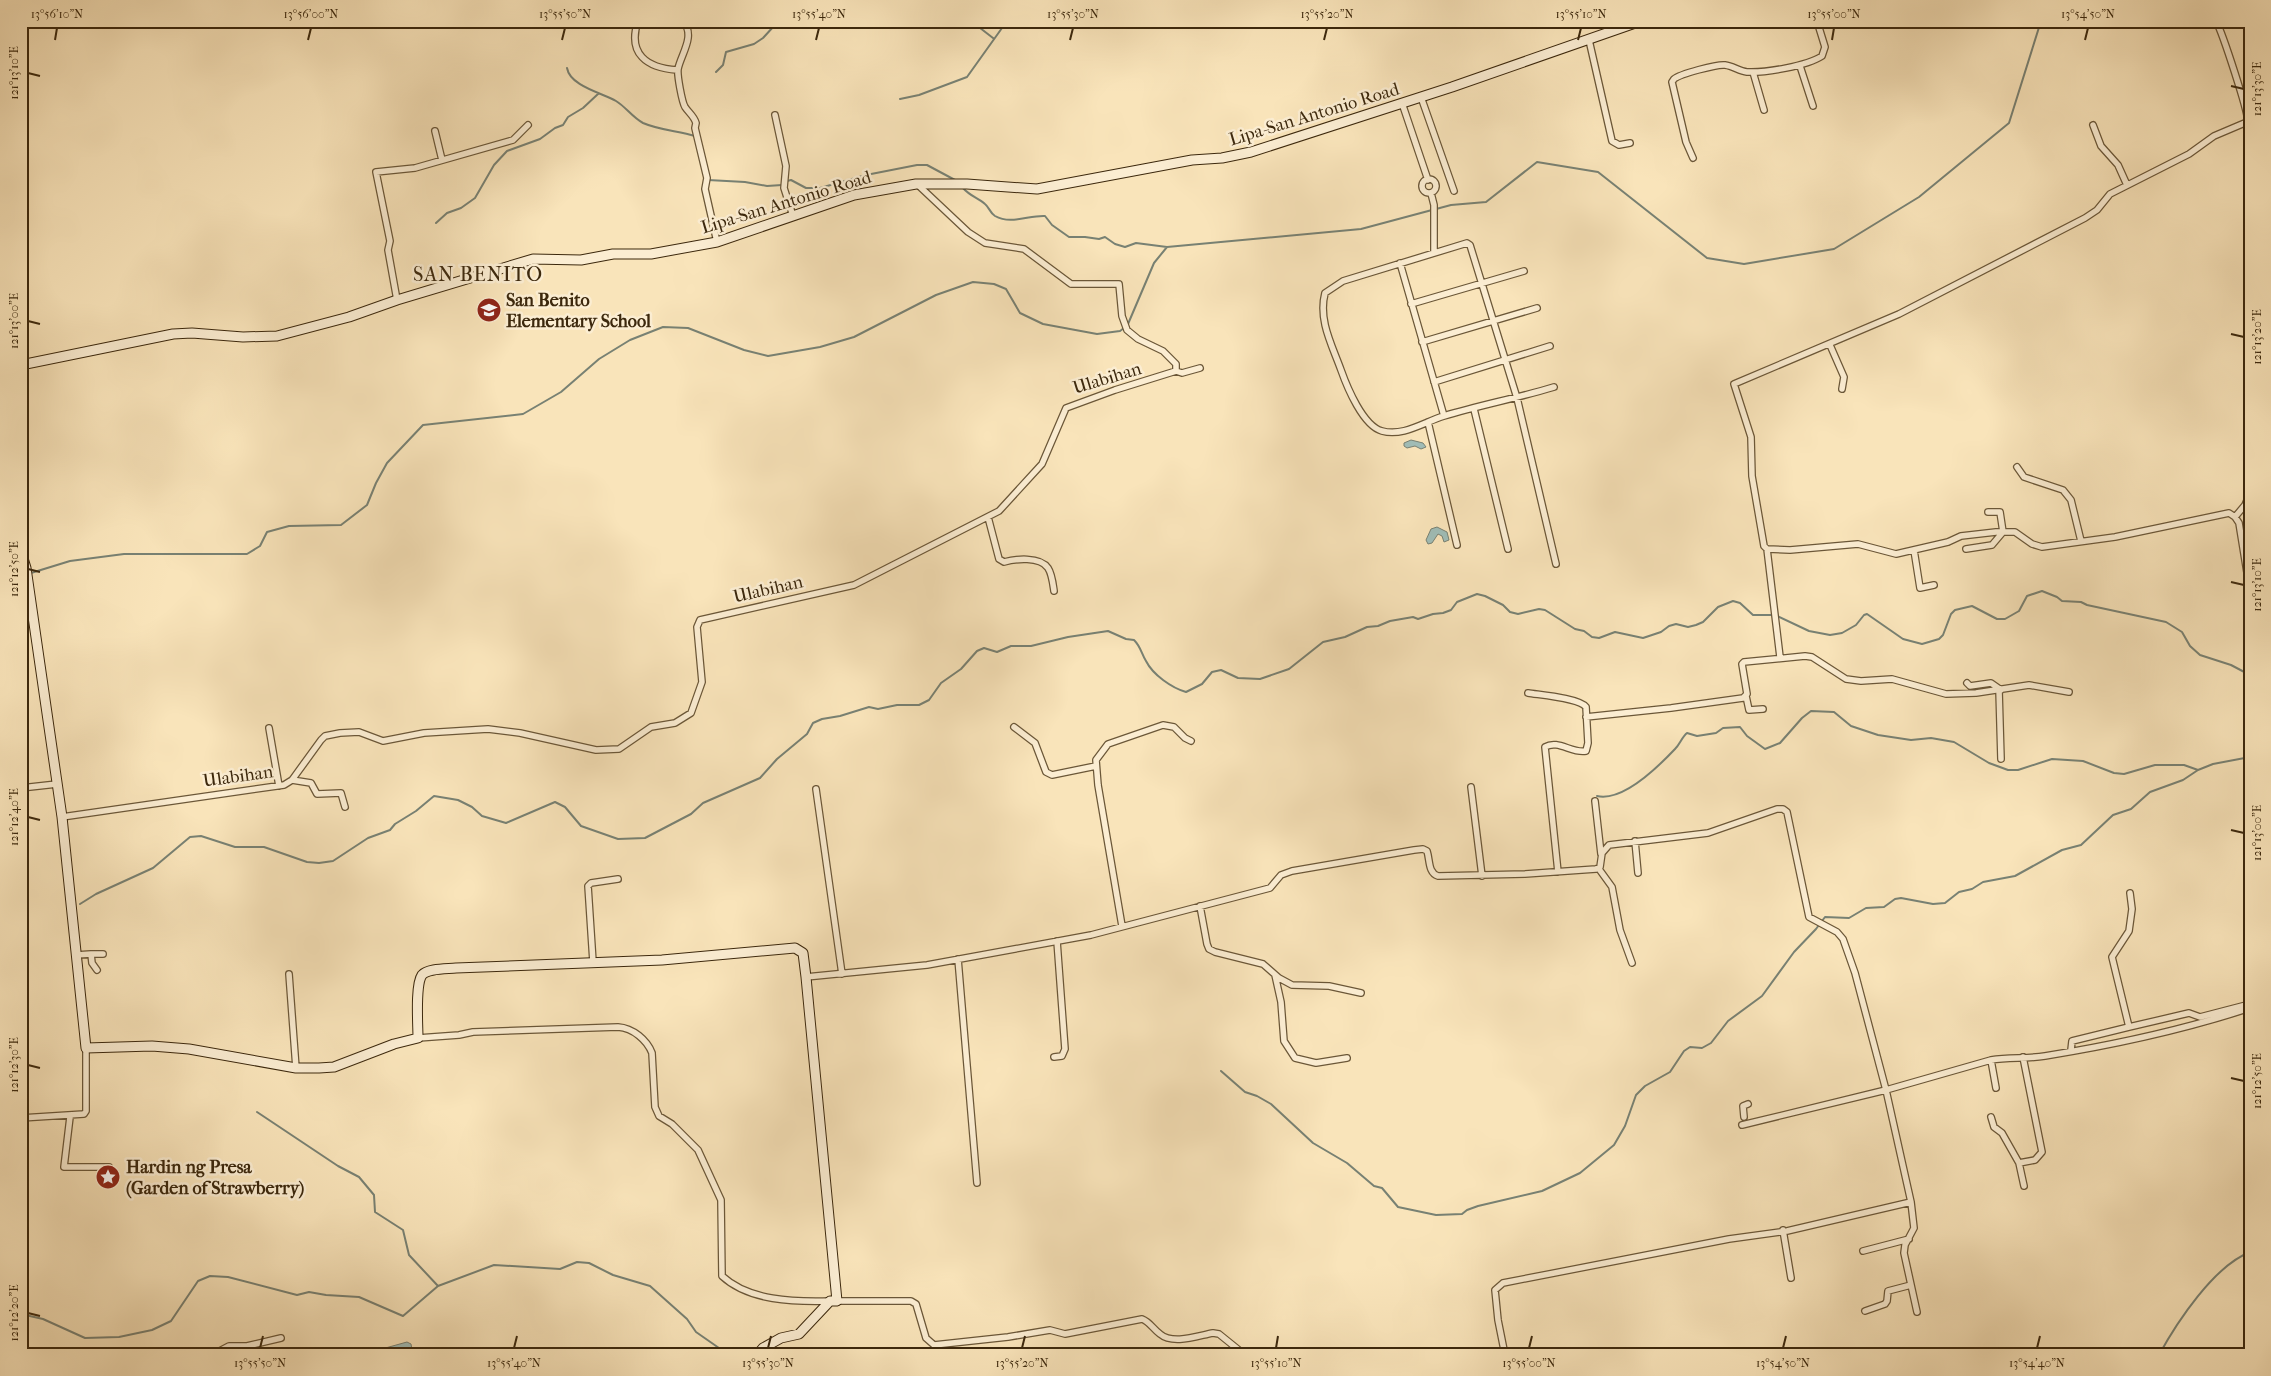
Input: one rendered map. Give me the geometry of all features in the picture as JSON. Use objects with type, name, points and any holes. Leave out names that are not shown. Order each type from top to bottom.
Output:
[{"type":"street","points":[[638,21],[635,31],[636,47],[646,62],[659,69],[678,70]]},
{"type":"street","points":[[683,21],[688,34],[687,46],[678,70],[684,106],[696,123],[695,128],[707,178],[706,189],[716,242]]},
{"type":"street","name":"Lipa-San Antonio Road","points":[[21,364],[174,334],[192,333],[244,337],[277,336],[349,317],[396,300],[533,259],[581,260],[613,254],[651,254],[716,242],[854,195],[916,184],[967,184],[1037,189],[1192,160],[1222,158],[1251,152],[1421,97],[1641,21]]},
{"type":"street","points":[[1693,158],[1686,142],[1672,82],[1674,79],[1724,65],[1753,72],[1800,66],[1816,60],[1824,52],[1824,41],[1817,21]]},
{"type":"street","points":[[1780,657],[1766,549],[1752,476],[1751,437],[1734,384],[1784,361],[1830,345],[1899,314],[2085,218],[2097,210],[2110,194],[2189,154],[2214,136],[2247,122],[2247,114],[2224,37],[2216,21]]},
{"type":"street","points":[[1589,40],[1612,141],[1619,145],[1630,143]]},
{"type":"street","points":[[1800,66],[1813,106]]},
{"type":"street","points":[[1753,72],[1764,110]]},
{"type":"street","points":[[1421,97],[1454,191]]},
{"type":"street","points":[[1402,103],[1428,180]]},
{"type":"street","points":[[775,115],[786,166],[784,188],[793,216]]},
{"type":"street","points":[[2093,124],[2103,150],[2118,165],[2127,185]]},
{"type":"street","points":[[396,300],[388,250],[390,241],[376,172],[415,168],[514,140],[528,125]]},
{"type":"street","points":[[435,132],[442,160]]},
{"type":"street","points":[[1428,180],[1423,184],[1423,188],[1425,192],[1431,193]]},
{"type":"street","points":[[1428,180],[1432,180],[1436,186],[1431,193]]},
{"type":"street","name":"Ulabihan","points":[[62,817],[278,786],[292,780],[325,736],[340,733],[359,732],[372,739],[382,741],[424,733],[488,728],[596,750],[611,751],[619,749],[651,727],[675,723],[691,713],[702,682],[697,627],[700,620],[854,585],[988,517],[999,511],[1042,464],[1065,410],[1069,406],[1176,372],[1176,364],[1163,351],[1138,339],[1127,330],[1122,316],[1119,284],[1071,284],[1024,249],[986,243],[968,232],[916,184]]},
{"type":"street","points":[[1431,193],[1434,204],[1434,251]]},
{"type":"street","points":[[1554,387],[1517,398],[1444,416],[1397,432],[1381,431],[1370,425],[1346,384],[1322,315],[1325,294],[1332,287],[1343,281],[1434,251],[1468,243],[1517,398],[1556,564]]},
{"type":"street","points":[[1400,263],[1444,416]]},
{"type":"street","points":[[1412,304],[1524,271]]},
{"type":"street","points":[[1422,342],[1536,308]]},
{"type":"street","points":[[1830,345],[1844,377],[1842,388]]},
{"type":"street","points":[[1434,382],[1550,346]]},
{"type":"street","points":[[1176,372],[1182,373],[1200,368]]},
{"type":"street","points":[[1474,409],[1508,548]]},
{"type":"street","points":[[1428,422],[1456,544]]},
{"type":"street","points":[[2018,467],[2024,477],[2063,490],[2068,494],[2081,541]]},
{"type":"street","points":[[2235,516],[2245,505],[2250,493]]},
{"type":"street","points":[[1966,549],[1992,546],[2003,532],[2000,512],[1988,512]]},
{"type":"street","points":[[1766,549],[1790,550],[1858,544],[1890,554],[1948,542],[1961,536],[2003,532],[2015,532],[2032,544],[2042,547],[2115,537],[2229,514],[2235,516],[2239,523],[2250,591]]},
{"type":"street","points":[[988,517],[999,559],[1004,562],[1021,558],[1045,565],[1050,572],[1054,591]]},
{"type":"street","points":[[1914,550],[1920,588],[1934,585]]},
{"type":"street","points":[[21,552],[26,568],[62,817],[86,1048],[86,1110],[80,1116],[21,1118]]},
{"type":"street","points":[[1763,709],[1749,710],[1743,663],[1780,657],[1812,657],[1836,674],[1854,681],[1892,679],[1946,694],[2000,690],[2029,685],[2069,692]]},
{"type":"street","points":[[1967,683],[1970,686],[1991,683],[2000,690]]},
{"type":"street","points":[[2000,690],[2001,759]]},
{"type":"street","points":[[1528,693],[1582,704],[1586,707],[1588,743],[1586,751],[1571,750],[1564,746],[1551,744],[1545,746],[1558,872]]},
{"type":"street","points":[[1586,717],[1671,708],[1746,696]]},
{"type":"street","points":[[1122,926],[1096,766],[1099,754],[1108,744],[1163,725],[1174,727],[1185,738],[1192,741]]},
{"type":"street","points":[[1014,727],[1035,743],[1046,772],[1052,775],[1096,766]]},
{"type":"street","points":[[269,728],[278,786]]},
{"type":"street","points":[[292,780],[311,783],[317,794],[341,793],[345,807]]},
{"type":"street","points":[[21,788],[57,784]]},
{"type":"street","points":[[1471,787],[1482,876]]},
{"type":"street","points":[[816,789],[842,974]]},
{"type":"street","points":[[1595,802],[1602,856]]},
{"type":"street","points":[[1632,963],[1620,930],[1612,887],[1599,868],[1603,850],[1608,845],[1708,832],[1777,809],[1783,809],[1787,812],[1808,917],[1838,932],[1843,939],[1855,973],[1886,1090],[1911,1202],[1914,1228],[1904,1253],[1917,1312]]},
{"type":"street","points":[[1635,841],[1638,874]]},
{"type":"street","points":[[806,977],[958,959],[1057,941],[1270,888],[1281,875],[1292,871],[1414,850],[1423,849],[1427,852],[1434,875],[1482,876],[1599,868]]},
{"type":"street","points":[[593,962],[588,886],[591,883],[618,879]]},
{"type":"street","points":[[2129,1028],[2112,957],[2129,931],[2132,909],[2130,893]]},
{"type":"street","points":[[1200,906],[1209,949],[1263,964],[1275,975],[1292,985],[1329,986],[1361,993]]},
{"type":"street","points":[[1054,1058],[1062,1056],[1065,1049],[1057,941]]},
{"type":"street","points":[[418,1038],[419,984],[422,975],[428,972],[456,968],[662,960],[795,948],[803,953],[833,1301]]},
{"type":"street","points":[[91,954],[92,963],[97,970]]},
{"type":"street","points":[[76,955],[103,954]]},
{"type":"street","points":[[958,959],[977,1183]]},
{"type":"street","points":[[289,974],[296,1068]]},
{"type":"street","points":[[1275,975],[1281,1002],[1284,1041],[1295,1058],[1316,1063],[1347,1058]]},
{"type":"street","points":[[2071,1050],[2072,1041],[2189,1014],[2200,1017],[2250,1004]]},
{"type":"street","points":[[1748,1104],[1743,1106],[1744,1122],[1886,1090],[1991,1060],[2043,1056],[2218,1018],[2250,1008]]},
{"type":"street","points":[[86,1048],[152,1046],[189,1049],[296,1068],[334,1067],[394,1044],[418,1038],[459,1036],[473,1032],[626,1028],[635,1033],[649,1046],[652,1053],[655,1107],[659,1116],[672,1124],[698,1150],[721,1200],[722,1276],[737,1288],[747,1292],[789,1300],[911,1301],[916,1304],[926,1338],[934,1345],[1008,1337],[1050,1330],[1065,1334],[1142,1319],[1148,1321],[1164,1338],[1175,1340],[1213,1333],[1219,1334],[1245,1355]]},
{"type":"street","points":[[2019,1163],[2036,1160],[2042,1152],[2030,1080],[2023,1057]]},
{"type":"street","points":[[1991,1060],[1996,1088]]},
{"type":"street","points":[[70,1117],[64,1168],[109,1167]]},
{"type":"street","points":[[1991,1117],[1994,1127],[2002,1133],[2019,1163],[2024,1186]]},
{"type":"street","points":[[1505,1355],[1494,1290],[1503,1283],[1806,1227],[1911,1202]]},
{"type":"street","points":[[1783,1230],[1791,1278]]},
{"type":"street","points":[[1863,1251],[1909,1239]]},
{"type":"street","points":[[1865,1311],[1885,1304],[1888,1291],[1911,1285]]},
{"type":"street","points":[[757,1355],[764,1348],[781,1338],[799,1334],[833,1301]]},
{"type":"street","points":[[212,1355],[229,1346],[247,1346],[281,1338]]},
{"type":"water","points":[[1411,440],[1423,443],[1426,447],[1421,449],[1415,446],[1407,448],[1404,446],[1404,443]]},
{"type":"water","points":[[1437,527],[1447,532],[1449,540],[1444,542],[1442,536],[1438,534],[1432,543],[1428,544],[1426,540],[1431,529]]},
{"type":"water","points":[[407,1342],[411,1344],[413,1355],[371,1355],[371,1352]]},
{"type":"waterway","points":[[716,72],[723,65],[726,52],[754,44],[763,38],[774,26],[784,21]]},
{"type":"waterway","points":[[971,21],[993,38]]},
{"type":"waterway","points":[[900,99],[919,95],[967,77],[1007,21]]},
{"type":"waterway","points":[[1436,209],[1451,205],[1486,202],[1537,162],[1598,172],[1707,258],[1744,264],[1834,249],[1919,197],[2009,123],[2041,21]]},
{"type":"waterway","points":[[567,68],[574,80],[616,101],[643,123],[695,136]]},
{"type":"waterway","points":[[436,223],[447,213],[461,208],[475,198],[494,165],[507,151],[540,139],[555,128],[563,125],[568,117],[583,108],[598,94]]},
{"type":"waterway","points":[[787,181],[791,180],[806,188],[820,188],[866,175],[917,165],[927,165],[955,180]]},
{"type":"waterway","points":[[708,180],[745,182],[767,186],[782,185]]},
{"type":"waterway","points":[[963,188],[985,204],[993,215],[1001,219],[1014,220],[1045,216],[1052,225],[1069,237],[1099,239],[1105,237],[1115,244],[1125,247],[1136,243],[1167,247],[1361,229],[1432,210]]},
{"type":"waterway","points":[[1128,324],[1154,263],[1167,247]]},
{"type":"waterway","points":[[31,573],[70,561],[124,554],[247,554],[260,546],[267,532],[289,526],[341,525],[367,505],[387,463],[423,425],[523,414],[561,392],[599,359],[630,340],[663,327],[688,328],[744,350],[768,356],[820,347],[854,337],[936,295],[973,282],[994,284],[1006,289],[1020,313],[1043,324],[1097,334],[1120,331],[1124,328]]},
{"type":"waterway","points":[[1777,616],[1809,631],[1830,635],[1842,633],[1856,625],[1867,614],[1903,639],[1922,644],[1939,639],[1943,635],[1951,614],[1955,610],[1972,606],[1997,619],[2005,619],[2019,611],[2027,596],[2042,591],[2062,601],[2081,602],[2087,605],[2166,622],[2182,632],[2190,646],[2200,655],[2231,665],[2250,675]]},
{"type":"waterway","points":[[80,904],[96,894],[153,868],[190,837],[201,836],[235,847],[264,847],[307,862],[333,861],[368,838],[390,830],[395,824],[416,811],[434,796],[458,800],[472,807],[482,816],[506,823],[555,802],[565,807],[581,826],[618,839],[645,838],[691,814],[703,803],[760,778],[777,759],[807,734],[813,723],[869,707],[878,709],[897,705],[919,705],[929,700],[941,683],[961,669],[977,651],[984,648],[997,652],[1011,646],[1031,646],[1068,637],[1108,631],[1126,639],[1134,640],[1153,671],[1169,684],[1186,692],[1202,684],[1212,672],[1221,670],[1238,678],[1260,679],[1289,669],[1323,642],[1345,637],[1367,627],[1378,626],[1390,621],[1413,617],[1418,619],[1443,613],[1451,610],[1457,602],[1477,594],[1485,596],[1503,605],[1510,612],[1518,614],[1539,609],[1545,610],[1575,629],[1584,631],[1592,637],[1599,638],[1615,632],[1643,638],[1661,632],[1669,626],[1676,624],[1688,627],[1696,625],[1703,622],[1718,607],[1733,601],[1740,603],[1753,615],[1773,615]]},
{"type":"waterway","points":[[1597,796],[1618,794],[1629,789],[1668,756],[1687,733],[1697,736],[1716,733],[1723,728],[1740,727],[1747,736],[1765,749],[1780,743],[1802,718],[1811,711],[1834,712],[1851,726],[1878,735],[1911,740],[1931,738],[1954,742],[1989,763],[2008,770],[2018,770],[2052,759],[2083,761],[2114,773],[2124,774],[2155,765],[2184,765],[2198,770]]},
{"type":"waterway","points":[[1221,1071],[1245,1092],[1271,1104],[1313,1143],[1347,1163],[1374,1186],[1382,1188],[1398,1207],[1436,1215],[1462,1214],[1478,1206],[1542,1191],[1580,1173],[1614,1145],[1625,1126],[1636,1095],[1645,1086],[1670,1072],[1684,1051],[1690,1047],[1702,1048],[1711,1043],[1728,1021],[1762,996],[1794,952],[1825,917],[1849,918],[1866,908],[1884,907],[1895,899],[1901,898],[1933,904],[1945,903],[1959,892],[1972,889],[1983,882],[2015,876],[2062,850],[2081,845],[2113,815],[2131,809],[2150,792],[2183,780],[2198,770],[2213,764],[2250,757]]},
{"type":"waterway","points":[[257,1112],[338,1166],[359,1177],[374,1195],[375,1212],[403,1230],[409,1255],[438,1286]]},
{"type":"waterway","points":[[2159,1355],[2186,1312],[2210,1282],[2236,1259],[2250,1252]]},
{"type":"waterway","points":[[21,1314],[43,1319],[85,1338],[119,1337],[152,1330],[171,1321],[198,1281],[210,1276],[228,1277],[297,1295],[309,1292],[359,1297],[403,1316],[438,1286],[494,1265],[560,1269],[577,1262],[589,1263],[613,1275],[650,1286],[687,1319],[696,1332],[729,1355]]},
{"type":"place","name":"San Benito Elementary School","points":[[489,310]]},
{"type":"place","name":"Hardin ng Presa (Garden of Strawberry)","points":[[108,1177]]},
{"type":"district","name":"SAN BENITO","points":[[478,274]]}]
